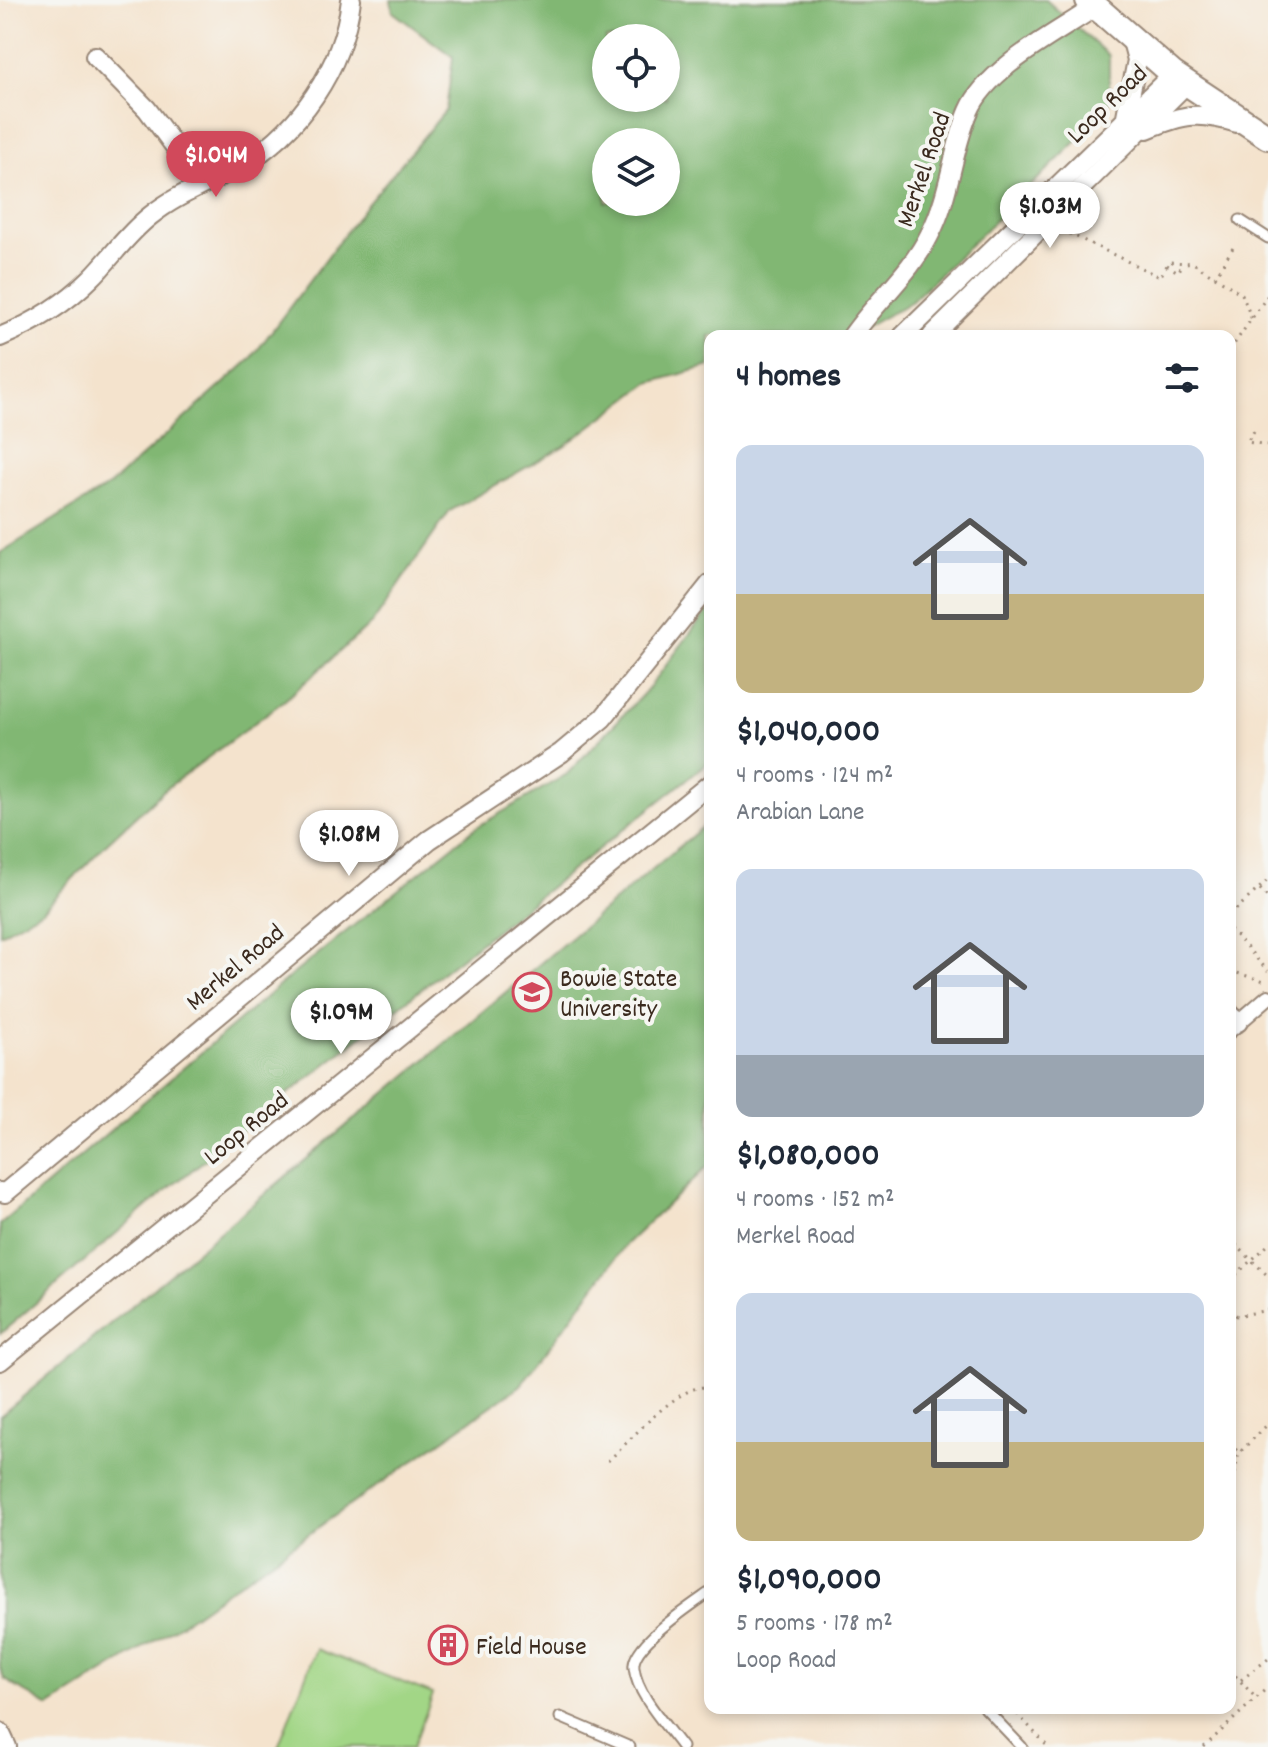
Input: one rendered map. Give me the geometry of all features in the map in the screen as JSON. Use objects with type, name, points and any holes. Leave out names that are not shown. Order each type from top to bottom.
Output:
[{"type":"street","points":[[0,337],[42,317],[64,302],[150,216],[201,182],[263,152],[304,110],[332,67],[351,0]]},
{"type":"street","points":[[1092,3],[1132,41],[1180,79],[1260,132]]},
{"type":"street","name":"Merkel Road","points":[[856,330],[871,309],[914,264],[932,231],[969,110],[981,90],[1001,71],[1092,3]]},
{"type":"street","points":[[1132,41],[1137,60],[1130,128],[1178,116],[1206,113],[1260,132]]},
{"type":"street","points":[[95,56],[147,109],[201,182]]},
{"type":"street","name":"Loop Road","points":[[910,330],[1180,79]]},
{"type":"street","name":"Loop Road","points":[[938,330],[1130,128]]},
{"type":"street","name":"Merkel Road","points":[[0,1192],[5,1193],[429,840],[561,753],[603,718],[704,592]]},
{"type":"street","name":"Loop Road","points":[[0,1361],[704,789]]},
{"type":"street","points":[[1236,1020],[1268,997]]},
{"type":"street","points":[[0,1732],[7,1747]]},
{"type":"lane","points":[[1240,220],[1268,238]]},
{"type":"lane","points":[[682,1747],[643,1690],[633,1667],[637,1651],[704,1597]]},
{"type":"lane","points":[[991,1714],[1022,1747]]},
{"type":"lane","points":[[560,1717],[630,1747]]},
{"type":"path","points":[[1059,227],[1160,277],[1169,262],[1193,263],[1245,297],[1252,320]]},
{"type":"path","points":[[1215,277],[1236,243]]},
{"type":"path","points":[[1167,265],[1178,272],[1184,263]]},
{"type":"path","points":[[1236,342],[1268,295]]},
{"type":"path","points":[[1254,431],[1247,442],[1268,445]]},
{"type":"path","points":[[1236,909],[1268,880]]},
{"type":"path","points":[[1259,888],[1268,898]]},
{"type":"path","points":[[1236,936],[1268,971]]},
{"type":"path","points":[[1236,973],[1268,982]]},
{"type":"path","points":[[1236,1245],[1268,1276]]},
{"type":"path","points":[[1236,1275],[1268,1245]]},
{"type":"path","points":[[1236,1315],[1268,1310]]},
{"type":"path","points":[[608,1461],[681,1393],[699,1385],[704,1386]]},
{"type":"path","points":[[1236,1456],[1268,1424]]},
{"type":"path","points":[[1236,1450],[1239,1453],[1236,1482]]},
{"type":"path","points":[[1240,1681],[1268,1659]]},
{"type":"path","points":[[1236,1677],[1256,1698]]},
{"type":"path","points":[[1204,1747],[1268,1687]]},
{"type":"path","points":[[1018,1714],[1048,1747]]},
{"type":"green space","points":[[391,0],[1046,0],[1109,56],[1109,110],[911,302],[861,330],[704,330],[704,368],[649,383],[564,446],[450,511],[373,622],[285,700],[163,791],[105,845],[43,910],[0,934],[0,553],[110,485],[250,360],[364,208],[446,110],[453,57],[393,12]]},
{"type":"green space","points":[[704,615],[704,766],[163,1193],[0,1334],[0,1225],[287,979],[475,828],[567,774],[649,688]]},
{"type":"green space","points":[[704,826],[704,1170],[626,1244],[521,1385],[182,1623],[49,1707],[4,1679],[0,1668],[0,1416]]},
{"type":"green space","points":[[316,1649],[433,1694],[413,1747],[278,1747]]},
{"type":"place","name":"Bowie State University","points":[[532,992]]},
{"type":"place","name":"Field House","points":[[448,1645]]}]
